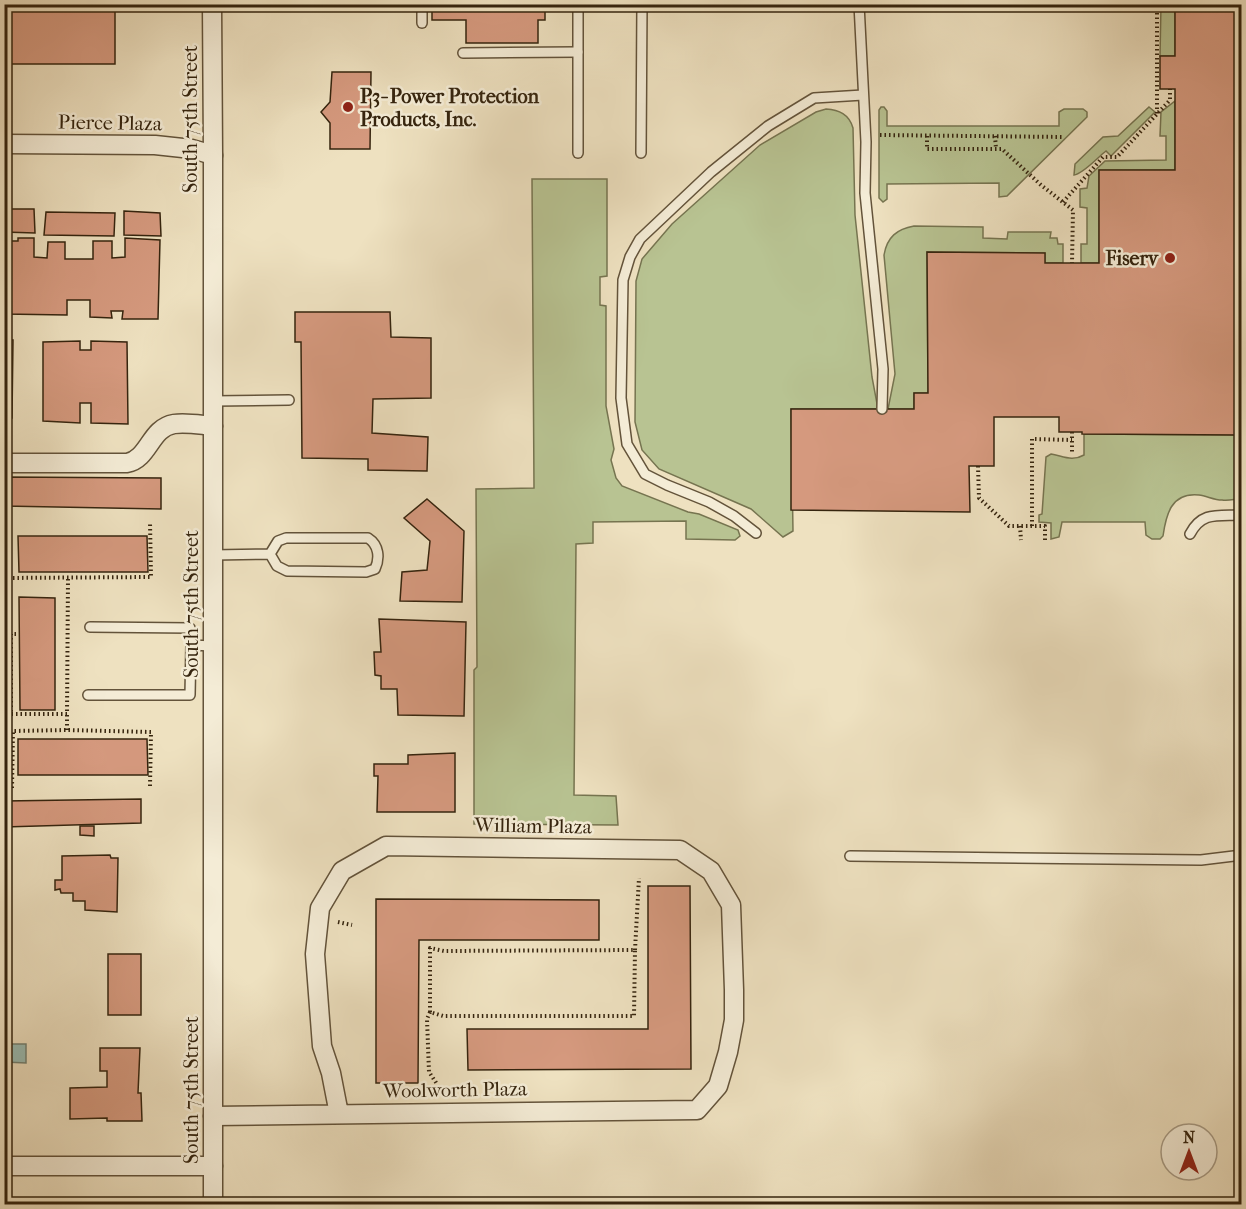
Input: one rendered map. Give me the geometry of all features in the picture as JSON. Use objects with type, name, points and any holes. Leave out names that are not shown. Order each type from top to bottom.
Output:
[{"type":"street","name":"South 75th Street","points":[[212,4],[213,1204]]},
{"type":"street","name":"Pierce Plaza","points":[[4,144],[155,145],[213,154]]},
{"type":"street","points":[[4,463],[127,464],[140,457],[161,429],[174,424],[213,426]]},
{"type":"street","name":"William Plaza","points":[[339,1114],[331,1073],[322,1046],[315,954],[320,908],[342,871],[386,846],[680,850],[711,871],[731,905],[734,1020],[718,1086],[697,1110]]},
{"type":"street","name":"Woolworth Plaza","points":[[213,1116],[697,1110]]},
{"type":"street","points":[[4,1166],[213,1166]]},
{"type":"lane","points":[[422,4],[422,23]]},
{"type":"lane","points":[[578,4],[578,153]]},
{"type":"lane","points":[[641,153],[642,4]]},
{"type":"lane","points":[[860,4],[866,142],[865,194],[883,369],[882,409]]},
{"type":"lane","points":[[463,53],[578,52]]},
{"type":"lane","points":[[756,533],[734,516],[709,502],[645,474],[627,444],[621,398],[623,280],[630,258],[640,239],[711,172],[768,126],[814,98],[863,95]]},
{"type":"lane","points":[[213,401],[289,400]]},
{"type":"lane","points":[[1190,534],[1196,523],[1209,516],[1242,515]]},
{"type":"lane","points":[[286,538],[368,538],[374,542],[378,563],[375,569],[366,572],[287,571],[277,566],[270,554],[278,541],[286,538]]},
{"type":"lane","points":[[213,555],[270,554]]},
{"type":"lane","points":[[88,694],[190,695],[190,628],[90,627]]},
{"type":"lane","points":[[191,645],[213,646]]},
{"type":"lane","points":[[850,856],[1202,860],[1242,855]]},
{"type":"path","points":[[1157,4],[1157,115]]},
{"type":"path","points":[[1063,202],[1102,158],[1116,158],[1157,115],[1170,100],[1170,89]]},
{"type":"path","points":[[879,135],[1064,137]]},
{"type":"path","points":[[927,136],[927,149],[1002,149],[1041,185],[1073,210],[1072,263]]},
{"type":"path","points":[[996,136],[996,149]]},
{"type":"path","points":[[1071,432],[1072,452]]},
{"type":"path","points":[[1032,526],[1032,439],[1071,440]]},
{"type":"path","points":[[978,466],[979,498],[1009,526],[1045,526],[1045,540]]},
{"type":"path","points":[[4,578],[151,577],[150,522]]},
{"type":"path","points":[[1020,526],[1021,540]]},
{"type":"path","points":[[67,730],[68,578]]},
{"type":"path","points":[[16,634],[11,634],[11,714],[67,714]]},
{"type":"path","points":[[12,788],[13,731],[67,730],[151,732],[150,786]]},
{"type":"path","points":[[430,1012],[443,1016],[634,1016],[639,878]]},
{"type":"path","points":[[437,1084],[429,1072],[430,948],[444,951],[635,950]]},
{"type":"green space","points":[[1161,5],[1175,5],[1175,56],[1160,56]]},
{"type":"green space","points":[[1175,101],[1175,170],[1099,170],[1099,263],[1081,263],[1081,244],[1087,244],[1087,208],[1080,207],[1080,189],[1087,188],[1089,176],[1105,161],[1166,160],[1166,136],[1160,136],[1161,112]]},
{"type":"green space","points":[[881,107],[887,111],[887,126],[1059,126],[1059,112],[1064,109],[1083,109],[1087,112],[1087,117],[1007,196],[999,197],[999,183],[887,184],[887,199],[883,202],[879,198],[879,110]]},
{"type":"green space","points":[[1149,107],[1155,112],[1111,156],[1106,151],[1086,169],[1074,175],[1075,164],[1103,137],[1118,136]]},
{"type":"green space","points":[[826,109],[843,114],[849,119],[853,128],[855,215],[872,377],[878,409],[791,409],[793,531],[783,537],[751,509],[659,469],[642,450],[635,422],[636,281],[642,259],[672,224],[760,145],[816,112]]},
{"type":"green space","points":[[532,179],[607,179],[607,276],[600,277],[600,305],[606,306],[606,406],[614,449],[611,460],[616,478],[622,486],[738,530],[740,536],[735,540],[686,539],[686,521],[593,522],[593,543],[576,544],[574,795],[616,796],[618,825],[474,824],[474,670],[477,667],[476,489],[534,488]]},
{"type":"green space","points":[[914,226],[983,227],[983,238],[1007,239],[1008,232],[1051,232],[1050,238],[1057,238],[1058,244],[1063,244],[1063,263],[1045,263],[1045,253],[927,252],[928,393],[914,393],[914,409],[888,409],[895,374],[884,255],[894,235]]},
{"type":"green space","points":[[1084,434],[1241,435],[1241,499],[1219,500],[1199,495],[1182,497],[1176,501],[1168,513],[1163,536],[1160,539],[1152,539],[1146,535],[1145,522],[1062,522],[1059,537],[1051,539],[1051,523],[1039,522],[1039,515],[1042,514],[1046,457],[1051,454],[1071,458],[1084,455]]},
{"type":"water","points":[[5,1044],[26,1044],[26,1063],[5,1062]]},
{"type":"building","points":[[4,4],[115,4],[115,64],[4,64]]},
{"type":"building","points":[[432,4],[545,4],[545,20],[538,20],[538,43],[466,43],[466,20],[432,20]]},
{"type":"building","name":"Fiserv","points":[[1175,4],[1242,4],[1242,312],[1236,312],[1236,320],[1242,320],[1242,360],[1239,360],[1240,435],[1082,434],[1082,432],[1059,432],[1059,417],[994,417],[994,466],[969,466],[970,512],[791,510],[791,409],[914,409],[914,393],[928,393],[927,252],[1045,253],[1045,263],[1099,263],[1099,170],[1175,170],[1175,89],[1160,89],[1160,56],[1175,56]]},
{"type":"building","name":"P3- Power Protection Products, Inc.","points":[[332,72],[371,72],[370,149],[330,149],[330,123],[321,112],[330,102]]},
{"type":"building","points":[[4,209],[34,209],[35,233],[4,232]]},
{"type":"building","points":[[124,211],[160,213],[161,236],[124,235]]},
{"type":"building","points":[[46,212],[115,213],[114,236],[44,235]]},
{"type":"building","points":[[18,238],[34,238],[34,257],[47,258],[48,242],[65,242],[65,259],[93,259],[93,241],[112,241],[112,258],[125,257],[125,238],[160,240],[158,319],[122,319],[123,311],[111,311],[112,318],[90,317],[90,300],[67,300],[67,315],[4,314],[4,241],[18,241]]},
{"type":"building","points":[[295,312],[390,312],[391,337],[431,338],[431,398],[373,399],[372,433],[428,437],[427,471],[368,470],[368,459],[302,458],[301,342],[295,342]]},
{"type":"building","points":[[4,340],[13,340],[12,418],[4,418]]},
{"type":"building","points":[[80,341],[80,350],[91,350],[91,341],[127,342],[128,424],[91,423],[91,403],[80,403],[80,423],[43,421],[43,342]]},
{"type":"building","points":[[4,477],[161,478],[161,509],[4,506]]},
{"type":"building","points":[[427,499],[464,531],[462,602],[400,601],[402,572],[427,570],[430,541],[404,518]]},
{"type":"building","points":[[18,536],[147,536],[148,572],[19,572]]},
{"type":"building","points":[[19,597],[55,598],[55,710],[20,710]]},
{"type":"building","points":[[379,619],[466,622],[464,716],[398,715],[397,689],[381,689],[381,676],[375,675],[374,652],[381,652]]},
{"type":"building","points":[[18,739],[147,739],[148,775],[18,775]]},
{"type":"building","points":[[455,753],[455,812],[377,812],[378,776],[374,776],[374,764],[408,764],[408,755]]},
{"type":"building","points":[[141,799],[141,823],[4,827],[4,801]]},
{"type":"building","points":[[80,826],[94,826],[94,836],[80,835]]},
{"type":"building","points":[[110,855],[111,858],[118,858],[117,912],[85,910],[85,901],[73,901],[73,893],[61,893],[60,889],[55,890],[55,880],[62,880],[62,856]]},
{"type":"building","points":[[648,886],[690,886],[691,1069],[468,1070],[467,1029],[648,1029]]},
{"type":"building","points":[[376,899],[599,900],[599,940],[419,940],[418,1083],[376,1083]]},
{"type":"building","points":[[108,954],[141,954],[141,1015],[108,1015]]},
{"type":"building","points":[[100,1048],[140,1048],[138,1093],[141,1093],[142,1121],[107,1121],[107,1118],[70,1119],[70,1088],[107,1087],[107,1071],[100,1071]]},
{"type":"place","name":"P3- Power Protection Products, Inc.","points":[[348,107]]},
{"type":"place","name":"Fiserv","points":[[1170,258]]}]
